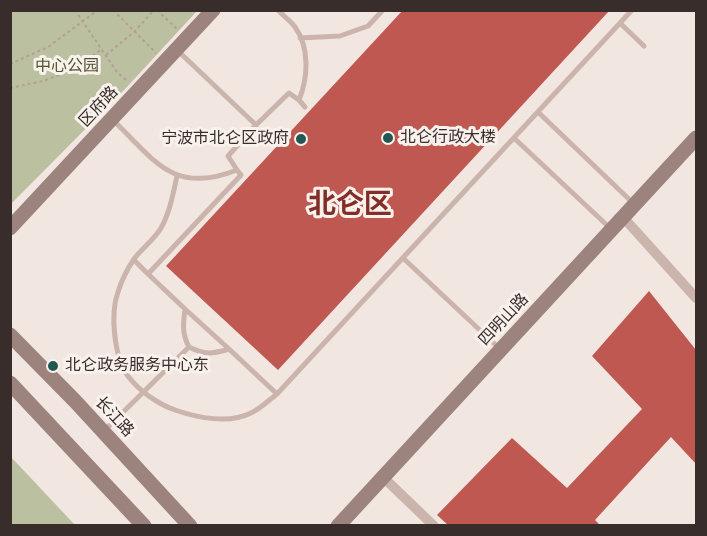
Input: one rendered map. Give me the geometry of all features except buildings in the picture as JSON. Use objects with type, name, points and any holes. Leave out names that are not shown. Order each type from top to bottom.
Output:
[{"type":"street","name":"区府路","points":[[10,228],[213,10]]},
{"type":"street","name":"四明山路","points":[[338,525],[696,138]]},
{"type":"street","points":[[623,217],[696,298]]},
{"type":"street","name":"长江路","points":[[10,335],[190,525]]},
{"type":"street","points":[[10,383],[144,525]]},
{"type":"street","points":[[383,477],[434,525]]},
{"type":"lane","points":[[278,10],[295,27],[306,51],[306,84],[299,100]]},
{"type":"lane","points":[[177,176],[169,208],[160,230],[134,260],[117,293],[113,328],[119,356],[127,375],[164,406],[184,413],[231,419],[251,413],[277,394],[632,10]]},
{"type":"lane","points":[[300,38],[340,36],[368,26],[382,11]]},
{"type":"lane","points":[[620,23],[644,46]]},
{"type":"lane","points":[[182,44],[256,125]]},
{"type":"lane","points":[[148,274],[241,175],[228,156],[256,125],[289,93],[305,106]]},
{"type":"lane","points":[[538,112],[635,205]]},
{"type":"lane","points":[[112,119],[161,167],[177,176],[217,178],[237,170]]},
{"type":"lane","points":[[514,138],[611,230]]},
{"type":"lane","points":[[403,258],[500,350]]},
{"type":"lane","points":[[134,260],[277,394]]},
{"type":"lane","points":[[184,309],[184,338],[189,347],[201,353],[212,354],[229,349]]},
{"type":"lane","points":[[103,432],[189,347]]},
{"type":"path","points":[[75,10],[117,72],[138,91]]},
{"type":"path","points":[[10,64],[48,47],[85,22],[98,10]]},
{"type":"path","points":[[113,10],[165,62]]},
{"type":"path","points":[[106,55],[134,32],[155,10],[182,44]]},
{"type":"path","points":[[10,88],[43,81],[72,70],[102,49]]},
{"type":"green space","name":"中心公园","points":[[11,10],[197,11],[126,88],[11,204]]},
{"type":"green space","points":[[11,457],[75,525],[11,525]]},
{"type":"place","name":"北仑行政大楼","points":[[388,138]]},
{"type":"place","name":"宁波市北仑区政府","points":[[301,139]]},
{"type":"place","name":"北仑政务服务中心东","points":[[53,366]]},
{"type":"district","name":"北仑区","points":[[350,205]]}]
